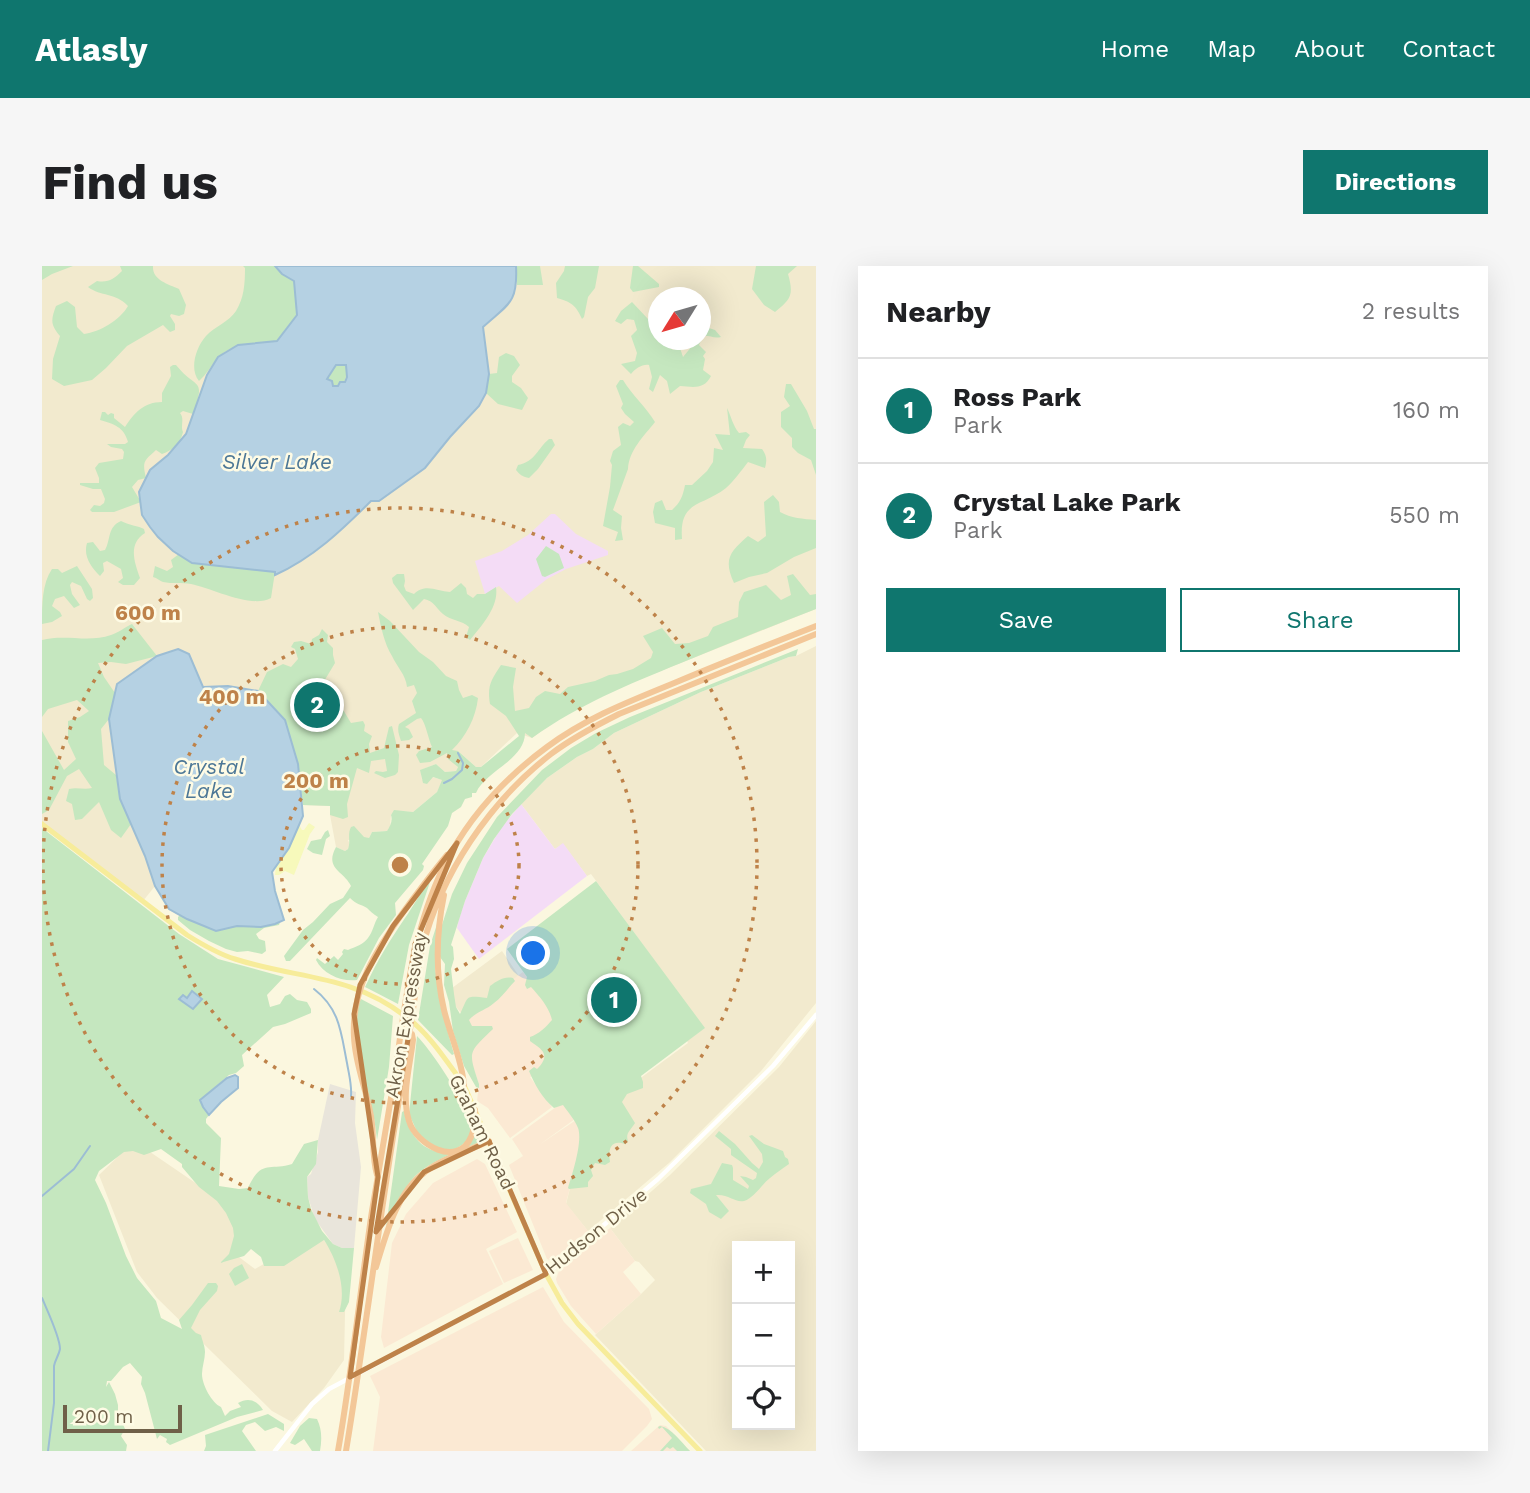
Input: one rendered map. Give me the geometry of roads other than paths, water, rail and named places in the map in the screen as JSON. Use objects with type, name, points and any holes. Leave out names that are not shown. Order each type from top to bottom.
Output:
[{"type":"highway","name":"Akron Expressway","points":[[338,1451],[408,980],[415,944],[444,865],[474,819],[512,775],[544,748],[605,712],[816,626]]},
{"type":"highway","name":"Akron Expressway","points":[[346,1451],[422,952],[433,914],[457,863],[473,838],[517,785],[553,753],[579,735],[619,715],[816,634]]},
{"type":"highway","points":[[377,1177],[373,1123],[355,1052],[354,1014],[359,990],[373,957],[389,931],[431,873],[457,843]]},
{"type":"highway","points":[[457,863],[444,897],[437,957],[444,1010],[463,1073],[464,1085]]},
{"type":"highway","points":[[411,1023],[413,1040],[406,1101],[409,1123],[416,1136],[437,1149],[449,1152],[460,1149],[471,1138],[475,1111]]},
{"type":"highway","points":[[370,1289],[394,1216],[411,1185],[429,1169],[489,1142]]},
{"type":"main road","name":"Graham Road","points":[[42,824],[187,935],[210,949],[255,965],[340,982],[376,997],[412,1021],[464,1085],[546,1273],[569,1313],[700,1451]]},
{"type":"street","name":"Hudson Drive","points":[[275,1451],[313,1404],[329,1389],[546,1273],[658,1179],[769,1069],[816,1015]]},
{"type":"water","name":"Silver Lake","points":[[275,266],[516,266],[515,288],[510,302],[483,327],[489,374],[486,393],[479,406],[425,468],[379,501],[371,501],[314,552],[275,575],[275,572],[192,563],[173,551],[150,527],[142,515],[139,492],[150,470],[168,455],[186,434],[207,375],[218,357],[238,345],[277,341],[297,315],[294,281]],"holes":[[[336,365],[346,365],[345,382],[333,386],[332,381],[327,379]]]},
{"type":"water","name":"Crystal Lake","points":[[178,649],[189,654],[203,687],[228,686],[258,691],[285,720],[298,764],[303,816],[289,848],[272,872],[284,920],[275,924],[261,927],[237,926],[216,931],[169,909],[155,886],[120,799],[109,719],[117,684],[157,656]]},
{"type":"water","points":[[192,991],[202,999],[193,1009],[179,999],[183,995],[187,998]]},
{"type":"water","points":[[235,1075],[238,1077],[238,1088],[209,1115],[200,1100],[227,1078]]},
{"type":"waterway","points":[[444,783],[462,770],[463,763],[458,753]]},
{"type":"waterway","points":[[314,989],[329,1005],[338,1022],[351,1096]]},
{"type":"waterway","points":[[42,1196],[74,1169],[90,1146]]},
{"type":"waterway","points":[[42,1298],[56,1331],[60,1349],[54,1366],[54,1403],[48,1451]]},
{"type":"place","name":"Crystal Lake Park","points":[[317,705]]},
{"type":"place","name":"Ross Park","points":[[614,1000]]}]
